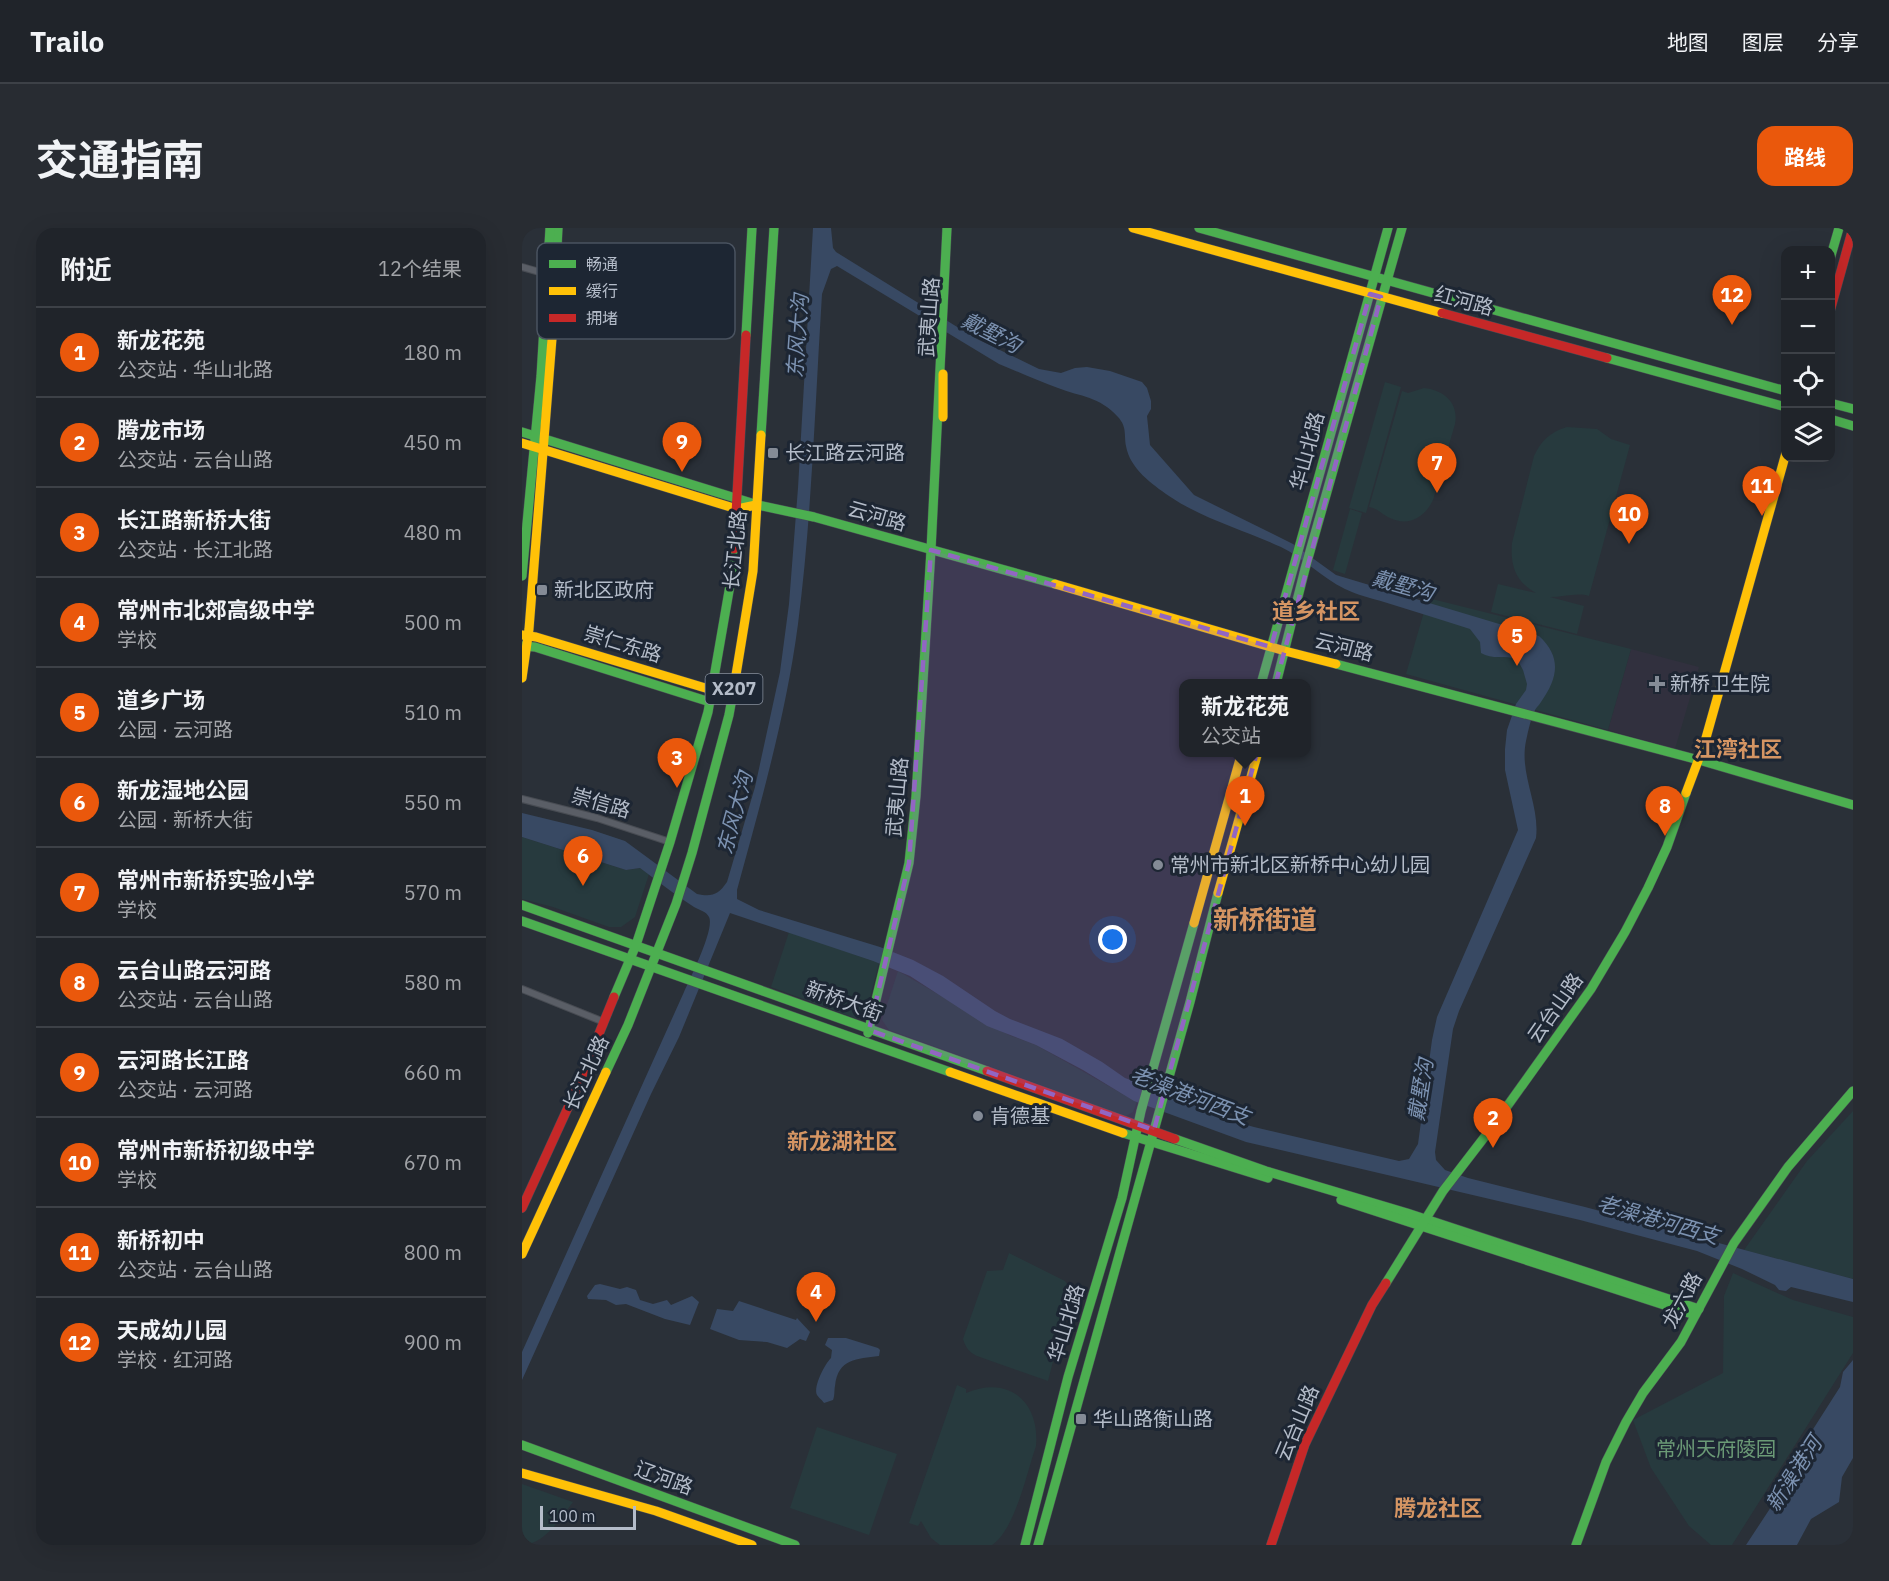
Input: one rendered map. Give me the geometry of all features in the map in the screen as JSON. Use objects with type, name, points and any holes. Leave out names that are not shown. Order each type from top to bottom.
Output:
[{"type":"street","points":[[550,228],[551,243]]},
{"type":"street","points":[[556,243],[558,228]]},
{"type":"street","name":"长江北路","points":[[522,1208],[636,945],[710,702],[733,568],[752,228]]},
{"type":"street","name":"长江北路","points":[[522,1254],[628,1025],[676,904],[733,694],[753,571],[774,228]]},
{"type":"street","name":"武夷山路","points":[[866,1041],[909,863],[916,796],[932,550],[936,542],[944,388],[943,334],[947,228]]},
{"type":"street","name":"武夷山路","points":[[944,316],[952,228]]},
{"type":"street","name":"红河路","points":[[1133,228],[1781,406]]},
{"type":"street","name":"红河路","points":[[1199,228],[1781,390]]},
{"type":"street","name":"华山北路","points":[[1262,679],[1388,228]]},
{"type":"street","name":"华山北路","points":[[1277,679],[1305,568],[1402,228]]},
{"type":"street","points":[[1834,246],[1839,228]]},
{"type":"street","points":[[1833,300],[1853,228]]},
{"type":"street","points":[[522,267],[537,271]]},
{"type":"street","points":[[522,678],[548,339]]},
{"type":"street","points":[[1835,405],[1853,410]]},
{"type":"street","points":[[1835,421],[1853,426]]},
{"type":"street","name":"云河路","points":[[522,432],[539,443],[737,509],[758,505]]},
{"type":"street","name":"云河路","points":[[522,443],[539,443],[758,505],[814,517],[1107,598],[1285,651],[1508,708],[1853,805]]},
{"type":"street","points":[[522,576],[523,540],[539,443]]},
{"type":"street","name":"云台山路","points":[[1271,1545],[1305,1444],[1372,1305],[1443,1191],[1591,989],[1625,932],[1667,847],[1699,760],[1782,462]]},
{"type":"street","name":"崇仁东路","points":[[525,635],[712,690]]},
{"type":"street","name":"崇仁东路","points":[[525,646],[710,702]]},
{"type":"street","name":"华山北路","points":[[1025,1545],[1068,1377],[1122,1198],[1137,1125],[1169,1007],[1241,757]]},
{"type":"street","name":"华山北路","points":[[1038,1545],[1257,757]]},
{"type":"street","name":"崇信路","points":[[522,799],[597,818],[668,844]]},
{"type":"street","name":"新桥大街","points":[[522,905],[1266,1171],[1423,1222]]},
{"type":"street","name":"新桥大街","points":[[522,921],[1135,1137],[1423,1222]]},
{"type":"street","points":[[522,989],[604,1022]]},
{"type":"street","name":"龙六路","points":[[1576,1545],[1606,1462],[1626,1422],[1643,1393],[1681,1342],[1734,1243],[1788,1167],[1853,1091]]},
{"type":"street","points":[[1423,1222],[1697,1312]]},
{"type":"street","name":"辽河路","points":[[522,1445],[795,1545]]},
{"type":"street","name":"辽河路","points":[[522,1473],[656,1511],[753,1545]]},
{"type":"highlighted area","points":[[1370,294],[1381,297],[1154,1130],[869,1030],[909,863],[931,550],[1271,647]]},
{"type":"shaded area","name":"新桥卫生院","points":[[1631,649],[1699,667],[1675,749],[1608,730]]},
{"type":"green space","points":[[1385,382],[1401,387],[1366,513],[1349,508]]},
{"type":"green space","points":[[1424,388],[1438,392],[1449,399],[1455,410],[1455,424],[1430,506],[1416,519],[1397,521],[1369,507],[1402,391],[1408,393]]},
{"type":"green space","points":[[1567,427],[1597,429],[1611,439],[1630,445],[1589,596],[1550,597],[1584,606],[1577,634],[1491,612],[1498,584],[1536,593],[1524,584],[1513,566],[1512,543],[1534,456],[1547,438]]},
{"type":"green space","points":[[1350,509],[1362,513],[1345,574],[1333,570]]},
{"type":"green space","points":[[1428,598],[1631,649],[1608,730],[1406,674]]},
{"type":"green space","points":[[522,837],[626,870],[640,868],[649,874],[635,917],[621,927],[609,927],[553,907],[522,899]]},
{"type":"green space","points":[[789,932],[879,963],[866,1013],[857,1019],[771,987]]},
{"type":"green space","points":[[898,971],[1009,1035],[1036,1045],[1137,1102],[1133,1112],[1126,1116],[889,1030],[882,1020]]},
{"type":"green space","points":[[1853,1111],[1853,1279],[1744,1250],[1807,1161]]},
{"type":"green space","points":[[1009,1253],[1065,1281],[1070,1288],[1070,1296],[1048,1381],[977,1356],[968,1349],[963,1339],[987,1271],[1003,1270]]},
{"type":"green space","name":"常州天府陵园","points":[[1733,1273],[1793,1300],[1853,1317],[1853,1353],[1732,1545],[1711,1545],[1689,1526],[1651,1468],[1633,1420],[1723,1373],[1724,1296]]},
{"type":"green space","points":[[957,1385],[966,1389],[966,1393],[981,1388],[995,1387],[1008,1390],[1027,1405],[1033,1416],[1036,1446],[1019,1500],[1007,1527],[992,1545],[940,1545],[931,1538],[921,1521],[918,1526],[909,1523]]},
{"type":"green space","points":[[817,1427],[897,1454],[869,1535],[790,1508]]},
{"type":"green space","points":[[522,1484],[573,1502],[545,1536],[538,1541],[522,1545]]},
{"type":"water","points":[[813,228],[831,228],[833,248],[836,252],[975,338],[1039,369],[1061,373],[1087,367],[1110,371],[1142,382],[1147,388],[1151,401],[1151,409],[1147,416],[1150,445],[1194,495],[1293,544],[1336,575],[1539,636],[1551,652],[1555,668],[1551,685],[1532,717],[1525,753],[1525,765],[1535,814],[1536,838],[1453,1029],[1435,1152],[1436,1160],[1445,1170],[1468,1178],[1853,1279],[1853,1302],[1791,1287],[1786,1291],[1779,1290],[1775,1285],[1742,1269],[1697,1251],[1580,1220],[1246,1142],[1134,1101],[1036,1045],[987,1026],[910,976],[873,961],[730,913],[679,1037],[522,1380],[522,1352],[696,965],[710,923],[706,913],[694,907],[640,868],[626,870],[522,837],[522,813],[592,830],[625,841],[697,894],[714,894],[724,886],[755,787],[780,672],[789,604]],"holes":[[[837,266],[999,364],[1066,391],[1090,398],[1111,410],[1123,424],[1128,454],[1137,469],[1182,504],[1281,547],[1350,591],[1470,629],[1480,642],[1481,653],[1517,659],[1523,670],[1527,684],[1526,690],[1516,704],[1507,730],[1505,749],[1505,770],[1518,830],[1437,1017],[1418,1144],[1409,1159],[1399,1161],[1222,1118],[1182,1099],[1125,1078],[1062,1039],[995,1011],[943,976],[913,960],[880,947],[759,910],[737,899],[737,890],[780,725],[793,658],[803,583],[810,501],[822,294],[831,269]]]},
{"type":"water","points":[[595,1285],[636,1290],[640,1300],[653,1304],[667,1300],[671,1305],[692,1296],[699,1302],[690,1325],[665,1319],[626,1304],[616,1305],[606,1300],[588,1299],[587,1296]]},
{"type":"water","points":[[739,1301],[796,1320],[797,1318],[810,1332],[806,1341],[800,1339],[787,1348],[767,1342],[739,1340],[710,1329],[717,1309],[733,1311]]},
{"type":"water","points":[[828,1338],[846,1338],[880,1350],[879,1356],[856,1359],[844,1365],[837,1377],[833,1400],[824,1403],[816,1391],[820,1375],[831,1358],[832,1350],[825,1345]]},
{"type":"water","name":"新澡港河","points":[[1853,1360],[1853,1458],[1842,1477],[1839,1502],[1811,1519],[1797,1545],[1746,1545],[1771,1507],[1810,1434],[1840,1387],[1843,1372]]},
{"type":"traffic: fast","points":[[549,243],[550,228]]},
{"type":"traffic: fast","points":[[557,243],[558,228]]},
{"type":"traffic: fast","points":[[746,335],[752,228]]},
{"type":"traffic: fast","points":[[761,435],[774,228]]},
{"type":"traffic: fast","points":[[868,1033],[909,863],[916,796],[947,228]]},
{"type":"traffic: fast","points":[[1199,228],[1781,390]]},
{"type":"traffic: fast","points":[[1262,679],[1388,228]]},
{"type":"traffic: fast","points":[[1277,679],[1305,569],[1402,228]]},
{"type":"traffic: fast","points":[[1834,246],[1839,228]]},
{"type":"traffic: fast","points":[[522,576],[543,339]]},
{"type":"traffic: fast","points":[[1607,358],[1781,406]]},
{"type":"traffic: fast","points":[[1835,404],[1853,409]]},
{"type":"traffic: fast","points":[[1835,421],[1853,426]]},
{"type":"traffic: fast","points":[[522,432],[758,505],[814,517],[1055,584]]},
{"type":"traffic: fast","points":[[614,997],[636,945],[670,842],[708,712],[733,568],[734,549]]},
{"type":"traffic: fast","points":[[522,646],[535,647],[710,702]]},
{"type":"traffic: fast","points":[[1336,664],[1699,760],[1853,805]]},
{"type":"traffic: fast","points":[[606,1072],[628,1025],[676,904],[729,715],[734,687]]},
{"type":"traffic: fast","points":[[1386,1283],[1443,1191],[1493,1126],[1591,989],[1648,888],[1667,847],[1686,793]]},
{"type":"traffic: fast","points":[[1038,1545],[1190,1002],[1218,893]]},
{"type":"traffic: fast","points":[[522,905],[987,1071]]},
{"type":"traffic: fast","points":[[522,921],[950,1072]]},
{"type":"traffic: fast","points":[[1025,1545],[1068,1377],[1122,1198],[1141,1111],[1194,923]]},
{"type":"traffic: fast","points":[[1576,1545],[1606,1462],[1626,1422],[1643,1393],[1681,1342],[1734,1243],[1788,1167],[1853,1091]]},
{"type":"traffic: fast","points":[[1123,1133],[1268,1178]]},
{"type":"traffic: fast","points":[[1175,1139],[1266,1171],[1407,1213],[1699,1309]]},
{"type":"traffic: fast","points":[[1341,1200],[1695,1315]]},
{"type":"traffic: fast","points":[[522,1445],[795,1545]]},
{"type":"traffic: slow","points":[[1133,228],[1442,313]]},
{"type":"traffic: slow","points":[[522,678],[529,629],[552,339]]},
{"type":"traffic: slow","points":[[943,374],[943,417]]},
{"type":"traffic: slow","points":[[734,687],[753,571],[761,435]]},
{"type":"traffic: slow","points":[[522,443],[737,509],[756,505]]},
{"type":"traffic: slow","points":[[1686,793],[1704,745],[1783,462]]},
{"type":"traffic: slow","points":[[1055,584],[1336,664]]},
{"type":"traffic: slow","points":[[522,635],[536,637],[712,690]]},
{"type":"traffic: slow","points":[[1194,923],[1241,757]]},
{"type":"traffic: slow","points":[[1218,893],[1257,757]]},
{"type":"traffic: slow","points":[[522,1254],[606,1072]]},
{"type":"traffic: slow","points":[[950,1072],[1123,1133]]},
{"type":"traffic: slow","points":[[522,1473],[656,1511],[752,1545]]},
{"type":"traffic: jam","points":[[1833,300],[1853,228]]},
{"type":"traffic: jam","points":[[1442,313],[1607,358]]},
{"type":"traffic: jam","points":[[734,549],[746,335]]},
{"type":"traffic: jam","points":[[522,1208],[576,1090],[614,997]]},
{"type":"traffic: jam","points":[[987,1071],[1175,1139]]},
{"type":"traffic: jam","points":[[1271,1545],[1305,1444],[1372,1305],[1386,1283]]},
{"type":"place","name":"天成幼儿园","points":[[1732,325]]},
{"type":"place","name":"长江路云河路","points":[[773,453]]},
{"type":"place","name":"云河路长江路","points":[[682,472]]},
{"type":"place","name":"常州市新桥实验小学","points":[[1437,493]]},
{"type":"place","name":"新桥初中","points":[[1762,516]]},
{"type":"place","name":"常州市新桥初级中学","points":[[1629,544]]},
{"type":"place","name":"新北区政府","points":[[542,590]]},
{"type":"place","name":"道乡广场","points":[[1517,666]]},
{"type":"place","name":"新桥卫生院","points":[[1657,684]]},
{"type":"place","name":"长江路新桥大街","points":[[677,788]]},
{"type":"place","name":"新龙花苑","points":[[1245,826]]},
{"type":"place","name":"云台山路云河路","points":[[1665,836]]},
{"type":"place","name":"常州市新北区新桥中心幼儿园","points":[[1158,865]]},
{"type":"place","name":"新龙湿地公园","points":[[583,886]]},
{"type":"place","name":"肯德基","points":[[978,1116]]},
{"type":"place","name":"腾龙市场","points":[[1493,1148]]},
{"type":"place","name":"常州市北郊高级中学","points":[[816,1322]]},
{"type":"place","name":"华山路衡山路","points":[[1081,1419]]},
{"type":"district","name":"道乡社区","points":[[1316,611]]},
{"type":"district","name":"江湾社区","points":[[1738,749]]},
{"type":"district","name":"新桥街道","points":[[1265,920]]},
{"type":"district","name":"新龙湖社区","points":[[842,1141]]},
{"type":"district","name":"腾龙社区","points":[[1438,1508]]},
{"type":"water label","name":"戴墅沟","points":[[991,333]]},
{"type":"water label","name":"东风大沟","points":[[798,336]]},
{"type":"water label","name":"戴墅沟","points":[[1403,586]]},
{"type":"water label","name":"东风大沟","points":[[735,813]]},
{"type":"water label","name":"戴墅沟","points":[[1421,1090]]},
{"type":"water label","name":"老澡港河西支","points":[[1190,1096]]},
{"type":"water label","name":"老澡港河西支","points":[[1658,1220]]}]
